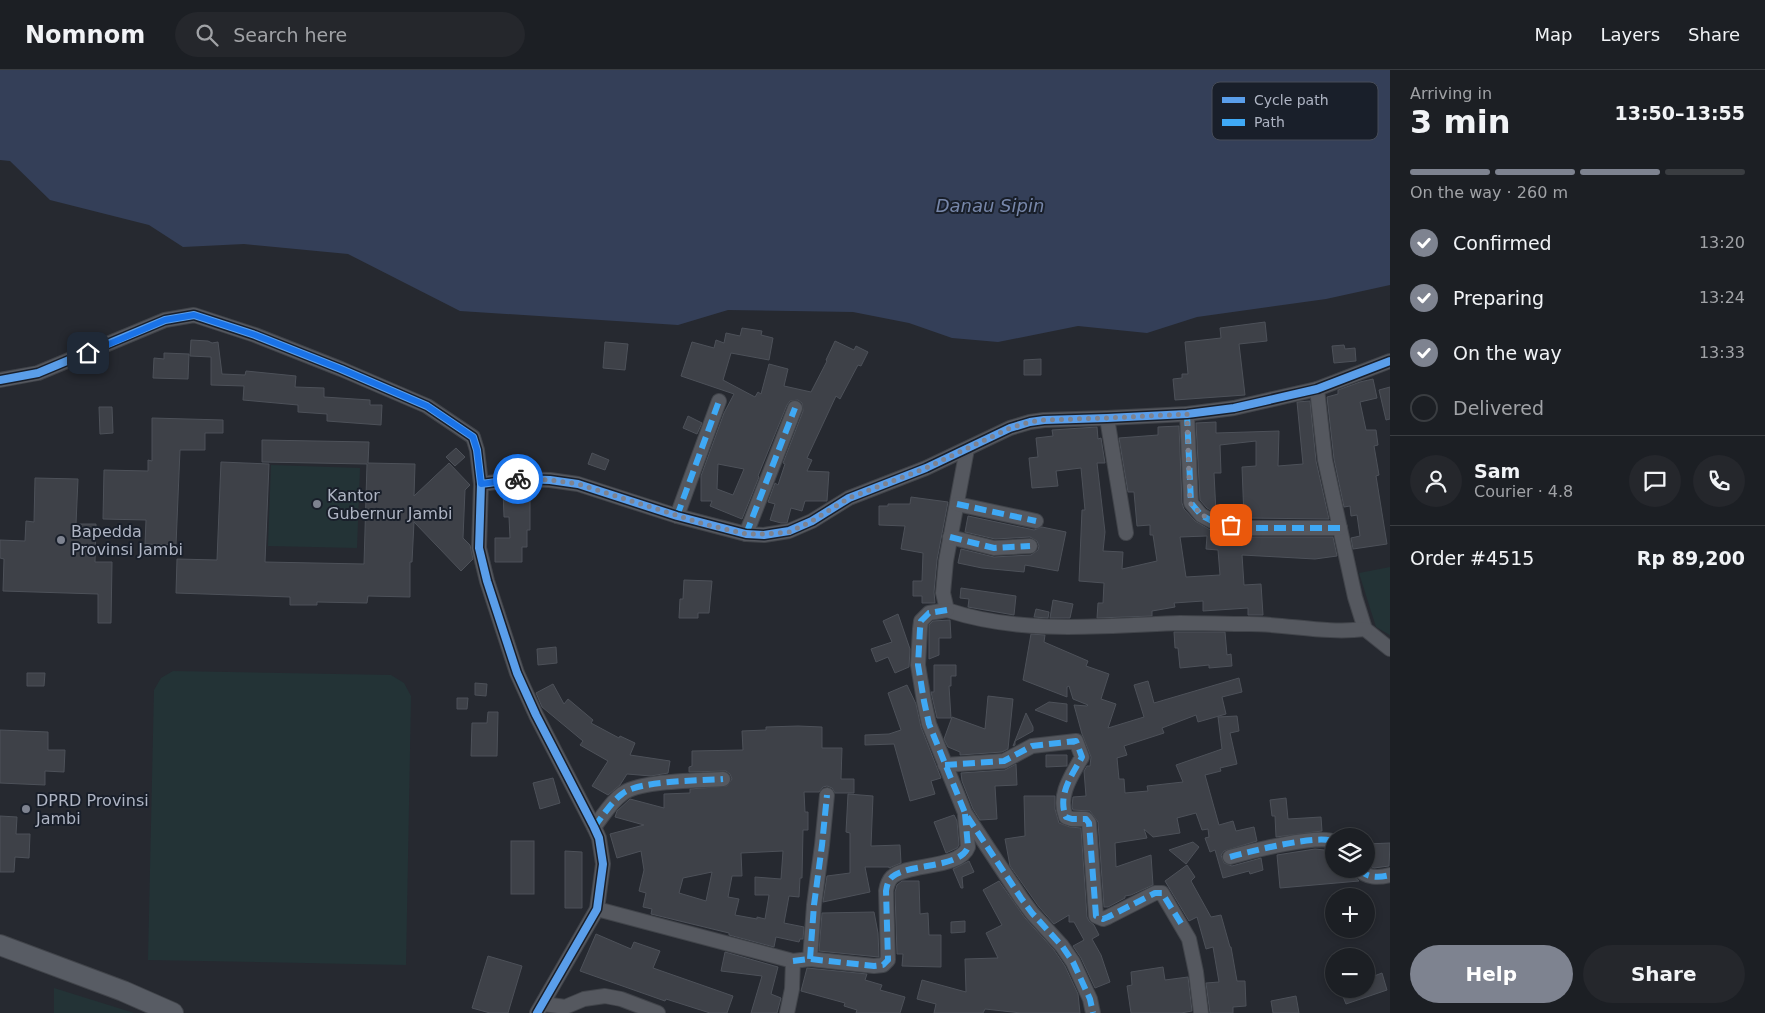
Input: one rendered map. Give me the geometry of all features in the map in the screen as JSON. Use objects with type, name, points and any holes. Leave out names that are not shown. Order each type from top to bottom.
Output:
[{"type":"main road","points":[[0,945],[123,991],[173,1013]]},
{"type":"street","points":[[0,380],[38,373],[165,320],[194,315],[255,335],[427,406],[473,437],[477,450],[481,484],[479,548],[487,582],[518,673],[536,715],[599,838],[603,864],[597,909],[540,1008]]},
{"type":"street","points":[[481,484],[519,479],[550,480],[578,484],[677,516],[746,534],[789,532],[812,521],[849,498],[926,468],[1010,428],[1030,422],[1187,414],[1234,408],[1317,389],[1390,361]]},
{"type":"street","points":[[1317,389],[1325,460],[1355,597],[1366,630],[1390,649]]},
{"type":"street","points":[[677,516],[719,402]]},
{"type":"street","points":[[746,534],[795,408]]},
{"type":"street","points":[[1187,414],[1190,503],[1201,514],[1214,522],[1248,528],[1340,528]]},
{"type":"street","points":[[1107,418],[1126,533]]},
{"type":"street","points":[[947,610],[943,593],[946,562],[967,449]]},
{"type":"street","points":[[957,504],[1036,521]]},
{"type":"street","points":[[950,537],[994,548],[1030,546]]},
{"type":"street","points":[[1093,1013],[1090,999],[1073,962],[1062,946],[1021,898],[965,813],[929,724],[918,665],[921,621],[929,613],[947,610],[977,618],[1027,626],[1128,626],[1182,623],[1271,624],[1306,630],[1348,632],[1366,630]]},
{"type":"street","points":[[945,765],[1004,760],[1032,746],[1076,741],[1082,757],[1066,786],[1063,799],[1064,813],[1066,817],[1086,819],[1090,823],[1096,916],[1103,919],[1155,893],[1162,893],[1184,928],[1188,939],[1196,972],[1200,1013]]},
{"type":"street","points":[[594,827],[620,795],[634,788],[663,783],[723,779]]},
{"type":"street","points":[[810,959],[814,905],[827,795]]},
{"type":"street","points":[[597,909],[793,961],[810,959],[874,966],[883,965],[888,960],[886,891],[888,882],[894,875],[939,864],[960,856],[966,851],[968,847],[965,813]]},
{"type":"street","points":[[1230,857],[1266,848],[1325,839]]},
{"type":"street","points":[[1375,876],[1390,875]]},
{"type":"street","points":[[787,1013],[792,988],[793,961]]},
{"type":"street","points":[[540,1008],[565,1007],[584,999],[605,996],[621,999],[658,1013]]},
{"type":"shaded area","points":[[271,465],[360,468],[357,548],[268,546]]},
{"type":"shaded area","points":[[1390,567],[1390,635],[1376,627],[1359,573]]},
{"type":"shaded area","points":[[173,671],[391,675],[404,683],[411,696],[406,965],[148,960],[154,690],[161,678]]},
{"type":"shaded area","points":[[54,988],[134,1013],[54,1013]]},
{"type":"water","name":"Danau Sipin","points":[[0,70],[1390,70],[1390,285],[1326,299],[1197,317],[1147,333],[1078,326],[998,342],[952,338],[909,323],[853,312],[728,310],[678,325],[460,311],[348,254],[244,244],[183,247],[149,225],[50,200],[10,161],[0,160]]},
{"type":"building","points":[[1265,322],[1267,341],[1239,344],[1245,395],[1175,400],[1173,379],[1182,378],[1182,374],[1188,374],[1185,342],[1221,338],[1220,328]]},
{"type":"building","points":[[742,328],[762,331],[761,335],[773,338],[769,360],[731,353],[723,380],[755,397],[758,392],[761,394],[769,364],[788,369],[784,386],[811,392],[835,341],[854,350],[856,346],[868,352],[861,366],[858,365],[840,399],[836,396],[807,458],[812,460],[807,471],[829,472],[827,501],[805,501],[802,511],[791,508],[787,523],[770,520],[775,504],[768,502],[775,483],[778,485],[785,464],[783,463],[803,411],[802,403],[798,400],[790,401],[787,405],[742,519],[710,506],[712,501],[701,501],[701,476],[724,413],[734,394],[681,376],[692,342],[714,348],[716,340],[724,343],[726,333],[740,336]],"holes":[[[718,464],[744,469],[733,495],[717,489]]]},
{"type":"building","points":[[191,340],[218,342],[222,374],[245,375],[246,371],[296,376],[295,387],[324,388],[324,397],[370,400],[370,405],[382,405],[381,425],[327,421],[327,414],[298,412],[298,405],[243,400],[244,386],[211,385],[211,357],[190,356]]},
{"type":"building","points":[[605,342],[628,344],[625,370],[603,368]]},
{"type":"building","points":[[1344,345],[1345,349],[1355,348],[1356,361],[1334,363],[1332,346]]},
{"type":"building","points":[[164,353],[189,354],[188,379],[153,378],[154,358],[164,359]]},
{"type":"building","points":[[1041,359],[1041,375],[1024,375],[1024,360]]},
{"type":"building","points":[[1373,379],[1377,398],[1360,402],[1366,430],[1376,430],[1378,445],[1374,446],[1379,475],[1376,476],[1387,544],[1353,549],[1351,538],[1360,536],[1357,515],[1351,516],[1350,506],[1344,507],[1334,459],[1327,397],[1338,394],[1338,390]]},
{"type":"building","points":[[1390,387],[1390,419],[1386,420],[1379,390]]},
{"type":"building","points":[[1310,401],[1316,461],[1329,519],[1244,518],[1242,467],[1256,466],[1256,441],[1220,445],[1221,473],[1214,473],[1216,513],[1207,508],[1200,500],[1196,423],[1216,422],[1216,433],[1279,431],[1278,466],[1303,464],[1297,402]]},
{"type":"building","points":[[99,407],[112,407],[113,433],[100,434]]},
{"type":"building","points":[[688,416],[702,423],[697,434],[683,428]]},
{"type":"building","points":[[152,418],[223,420],[223,433],[205,433],[205,450],[180,450],[176,545],[145,544],[146,520],[103,519],[104,470],[148,471],[148,460],[152,461]]},
{"type":"building","points":[[1179,426],[1182,503],[1184,509],[1195,521],[1212,531],[1247,537],[1333,537],[1337,556],[1315,559],[1242,555],[1244,585],[1261,584],[1263,615],[1248,615],[1248,608],[1203,611],[1203,601],[1174,603],[1175,607],[1152,611],[1152,616],[1097,618],[1098,603],[1103,603],[1104,583],[1079,581],[1082,510],[1085,510],[1081,468],[1056,471],[1058,486],[1032,488],[1029,458],[1038,457],[1036,438],[1053,436],[1052,430],[1097,427],[1098,439],[1101,438],[1105,463],[1097,463],[1105,532],[1103,551],[1123,552],[1122,569],[1157,561],[1153,535],[1150,535],[1150,525],[1137,526],[1134,492],[1128,492],[1119,438],[1158,435],[1158,427]],"holes":[[[1207,536],[1206,549],[1218,550],[1220,575],[1186,577],[1180,537]]]},
{"type":"building","points":[[262,440],[369,442],[368,463],[415,464],[414,496],[449,463],[470,485],[465,490],[463,538],[470,545],[473,559],[461,571],[414,522],[412,562],[410,562],[410,597],[368,596],[367,603],[317,602],[317,605],[290,605],[290,597],[176,593],[177,559],[217,560],[221,462],[269,464],[265,562],[364,564],[367,464],[262,462]]},
{"type":"building","points":[[456,448],[465,457],[455,466],[446,457]]},
{"type":"building","points":[[592,453],[609,460],[605,470],[588,464]]},
{"type":"building","name":"Bapedda Provinsi Jambi","points":[[35,478],[78,479],[76,524],[96,524],[95,562],[112,562],[111,623],[98,623],[98,594],[3,591],[4,559],[0,558],[0,540],[25,541],[26,521],[34,522]]},
{"type":"building","points":[[503,490],[530,490],[530,530],[527,530],[527,547],[522,547],[522,562],[495,562],[495,538],[510,538],[509,517],[504,517]]},
{"type":"building","points":[[911,497],[948,502],[937,560],[934,592],[935,603],[922,603],[922,596],[913,596],[913,581],[922,581],[923,553],[901,549],[905,526],[879,525],[879,506],[910,504]]},
{"type":"building","points":[[968,516],[1034,530],[1042,527],[1066,532],[1058,571],[1025,565],[1024,572],[982,568],[958,563],[961,549],[994,557],[1031,555],[1038,550],[1039,546],[1037,541],[1030,537],[995,539],[965,532]]},
{"type":"building","points":[[684,580],[712,581],[709,613],[698,613],[698,618],[679,618]]},
{"type":"building","points":[[961,588],[1016,596],[1014,615],[968,607],[969,599],[960,598]]},
{"type":"building","points":[[1053,600],[1073,604],[1070,618],[1050,618]]},
{"type":"building","points":[[1036,609],[1049,612],[1048,618],[1034,617]]},
{"type":"building","points":[[898,614],[910,649],[909,667],[895,673],[888,657],[876,662],[871,649],[892,642],[883,621]]},
{"type":"building","points":[[950,620],[951,638],[939,638],[939,655],[929,659],[929,625],[933,621]]},
{"type":"building","points":[[1174,632],[1225,632],[1227,655],[1231,654],[1232,666],[1209,668],[1209,665],[1180,668],[1178,648],[1175,648]]},
{"type":"building","points":[[1031,634],[1045,635],[1044,642],[1088,661],[1086,666],[1109,674],[1101,699],[1116,704],[1108,728],[1144,717],[1134,685],[1148,681],[1154,703],[1239,678],[1242,692],[1222,697],[1226,714],[1198,722],[1196,715],[1162,728],[1164,733],[1124,746],[1127,755],[1117,758],[1119,779],[1124,779],[1125,793],[1148,791],[1147,786],[1183,782],[1176,765],[1222,749],[1218,717],[1237,716],[1239,731],[1230,733],[1237,764],[1220,768],[1221,771],[1205,775],[1219,825],[1233,821],[1236,831],[1254,827],[1257,841],[1224,851],[1221,855],[1224,863],[1232,866],[1261,858],[1263,870],[1250,874],[1249,871],[1223,878],[1215,850],[1210,852],[1205,838],[1209,837],[1208,829],[1202,830],[1196,813],[1177,818],[1180,833],[1153,837],[1144,829],[1147,838],[1115,843],[1116,867],[1151,855],[1153,885],[1125,896],[1125,898],[1108,907],[1104,907],[1098,822],[1090,811],[1073,810],[1072,807],[1073,797],[1086,796],[1084,771],[1087,766],[1090,766],[1091,757],[1074,705],[1088,705],[1073,699],[1069,686],[1067,687],[1067,697],[1023,680]]},
{"type":"building","points":[[556,647],[557,663],[538,665],[537,649]]},
{"type":"building","points":[[934,665],[956,665],[956,676],[951,676],[951,686],[949,686],[951,718],[937,718],[931,692],[934,692]]},
{"type":"building","points":[[27,673],[45,673],[44,686],[27,686]]},
{"type":"building","points":[[475,683],[487,684],[486,696],[475,695]]},
{"type":"building","points":[[553,684],[564,704],[568,699],[593,720],[591,723],[619,738],[620,736],[635,743],[630,755],[670,761],[668,773],[651,776],[627,774],[620,785],[608,795],[592,786],[608,761],[580,745],[583,741],[542,707],[536,693]]},
{"type":"building","points":[[907,685],[916,704],[921,727],[941,778],[931,781],[935,794],[910,801],[894,744],[865,745],[865,735],[889,734],[901,730],[888,693]]},
{"type":"building","points":[[988,696],[1013,699],[1008,749],[1002,752],[960,755],[960,752],[948,747],[944,739],[952,717],[985,729]]},
{"type":"building","points":[[457,698],[468,698],[467,709],[457,709]]},
{"type":"building","points":[[1049,702],[1067,704],[1067,722],[1035,710]]},
{"type":"building","points":[[488,712],[498,712],[497,756],[471,756],[472,723],[487,723]]},
{"type":"building","points":[[1026,713],[1033,731],[1015,741],[1013,746]]},
{"type":"building","points":[[766,727],[822,727],[822,748],[842,748],[841,779],[854,779],[854,793],[835,793],[832,788],[827,786],[823,787],[819,792],[804,792],[805,812],[808,812],[808,830],[803,830],[802,878],[800,878],[799,897],[789,896],[784,923],[804,927],[803,939],[800,939],[799,942],[776,937],[774,947],[729,935],[729,933],[651,914],[652,909],[643,907],[646,893],[639,891],[644,870],[641,851],[617,858],[610,834],[644,825],[615,817],[617,811],[630,799],[664,808],[664,794],[690,793],[690,789],[727,786],[732,779],[726,771],[689,772],[689,767],[692,766],[692,751],[743,750],[742,731],[766,730]],"holes":[[[783,851],[781,879],[755,877],[755,895],[769,895],[765,919],[735,915],[739,899],[728,897],[732,876],[742,876],[741,853]],[[712,872],[706,901],[679,893],[683,878]]]},
{"type":"building","points":[[0,730],[48,732],[48,750],[65,750],[64,772],[45,771],[45,785],[0,783]]},
{"type":"building","points":[[1046,755],[1067,755],[1067,766],[1046,767]]},
{"type":"building","points":[[1016,764],[1017,785],[995,786],[997,819],[980,820],[973,809],[962,781],[961,773],[1005,770]]},
{"type":"building","points":[[553,778],[560,803],[540,809],[533,783]]},
{"type":"building","points":[[848,794],[873,796],[871,846],[900,845],[901,863],[889,868],[865,867],[870,892],[823,902],[827,876],[850,873],[850,833],[846,832]]},
{"type":"building","points":[[1024,796],[1055,796],[1055,809],[1059,823],[1081,828],[1087,917],[1099,935],[1092,939],[1101,955],[1110,982],[1095,988],[1081,958],[1073,946],[1084,940],[1074,922],[1069,922],[1069,915],[1054,924],[1039,907],[1010,866],[1005,839],[1025,836]]},
{"type":"building","points":[[1286,798],[1288,819],[1321,817],[1322,831],[1276,837],[1275,816],[1272,816],[1270,800]]},
{"type":"building","points":[[954,815],[957,821],[959,845],[957,848],[946,853],[934,822]]},
{"type":"building","points":[[0,816],[17,817],[16,834],[30,834],[29,858],[15,857],[14,872],[0,872]]},
{"type":"building","points":[[511,841],[534,841],[534,894],[511,894]]},
{"type":"building","points":[[1193,842],[1199,847],[1186,864],[1169,850]]},
{"type":"building","points":[[1390,843],[1389,866],[1375,868],[1375,844]]},
{"type":"building","points":[[1315,849],[1325,850],[1325,878],[1356,878],[1359,881],[1280,888],[1277,855]]},
{"type":"building","points":[[565,851],[582,852],[582,908],[565,908]]},
{"type":"building","points":[[969,861],[974,872],[962,877],[963,888],[961,888],[953,869]]},
{"type":"building","points":[[1187,865],[1195,877],[1191,881],[1211,917],[1221,915],[1231,947],[1237,981],[1245,981],[1246,1006],[1233,1007],[1233,1013],[1210,1013],[1206,983],[1219,982],[1213,947],[1206,949],[1197,917],[1189,921],[1165,881]]},
{"type":"building","points":[[902,881],[919,881],[920,914],[928,913],[929,935],[941,935],[941,967],[902,966],[903,954],[897,954],[895,892],[897,885]]},
{"type":"building","points":[[999,881],[1025,918],[1054,950],[1065,966],[1078,994],[1080,1013],[1021,1013],[985,1009],[983,1013],[934,1013],[936,1004],[917,999],[922,980],[966,992],[965,959],[998,958],[986,933],[1002,925],[983,890]]},
{"type":"building","points":[[874,912],[878,933],[879,957],[819,951],[822,913]]},
{"type":"building","points":[[965,921],[965,932],[951,933],[951,922]]},
{"type":"building","points":[[596,934],[631,949],[634,942],[660,951],[653,968],[733,996],[727,1013],[710,1013],[666,999],[665,1001],[580,971]]},
{"type":"building","points":[[725,952],[778,967],[771,994],[781,998],[777,1013],[751,1013],[762,976],[721,971]]},
{"type":"building","points":[[488,956],[522,966],[508,1013],[490,1013],[472,1008]]},
{"type":"building","points":[[1163,967],[1165,980],[1188,977],[1192,1011],[1181,1013],[1131,1013],[1127,986],[1132,985],[1131,972]]},
{"type":"building","points":[[807,968],[867,974],[865,980],[882,985],[880,990],[905,997],[900,1013],[856,1013],[857,1010],[844,1006],[845,1003],[801,991]]},
{"type":"building","points":[[1382,973],[1387,990],[1375,994],[1375,976]]},
{"type":"building","points":[[1296,996],[1299,1013],[1273,1013],[1271,1001]]},
{"type":"building","points":[[1344,998],[1364,998],[1346,1004]]},
{"type":"marked path","points":[[677,516],[719,401]]},
{"type":"marked path","points":[[746,534],[795,408]]},
{"type":"marked path","points":[[1187,414],[1191,503],[1201,515],[1214,522],[1248,528],[1340,528]]},
{"type":"marked path","points":[[957,504],[1036,521]]},
{"type":"marked path","points":[[950,537],[994,548],[1030,546]]},
{"type":"marked path","points":[[947,610],[929,613],[921,621],[918,665],[929,724],[965,813],[1021,898],[1062,946],[1073,962],[1090,999],[1093,1013]]},
{"type":"marked path","points":[[945,765],[1004,761],[1032,746],[1076,741],[1082,757],[1070,778],[1063,801],[1066,817],[1086,819],[1089,823],[1096,916],[1103,919],[1155,893],[1162,893],[1184,928]]},
{"type":"marked path","points":[[594,827],[614,801],[630,789],[655,784],[723,779]]},
{"type":"marked path","points":[[810,959],[814,905],[827,795]]},
{"type":"marked path","points":[[793,961],[810,959],[874,966],[883,965],[888,960],[886,891],[889,882],[892,877],[900,873],[955,859],[963,854],[968,847],[965,814]]},
{"type":"marked path","points":[[1230,857],[1300,841],[1325,840]]},
{"type":"marked path","points":[[1375,876],[1390,875]]},
{"type":"cycle path","points":[[0,380],[38,373],[165,320],[194,315],[255,335],[427,406],[473,437],[477,450],[481,484],[479,548],[487,581],[517,673],[536,715],[599,838],[603,864],[597,909],[537,1013]]},
{"type":"cycle path","points":[[481,484],[519,479],[550,480],[578,484],[677,516],[746,534],[764,535],[789,531],[812,521],[849,498],[926,468],[1010,428],[1030,422],[1187,414],[1234,408],[1317,389],[1390,361]]},
{"type":"way so far","points":[[518,479],[550,480],[578,484],[677,516],[746,534],[789,532],[812,521],[849,498],[926,468],[1010,428],[1030,422],[1187,414],[1190,503],[1201,514],[1214,522],[1231,525]]},
{"type":"place","name":"Kantor Gubernur Jambi","points":[[317,504]]},
{"type":"place","name":"Bapedda Provinsi Jambi","points":[[61,540]]},
{"type":"place","name":"DPRD Provinsi Jambi","points":[[26,809]]},
{"type":"route","points":[[88,353],[165,320],[194,315],[255,335],[427,406],[473,437],[477,450],[481,484],[518,479]]}]
